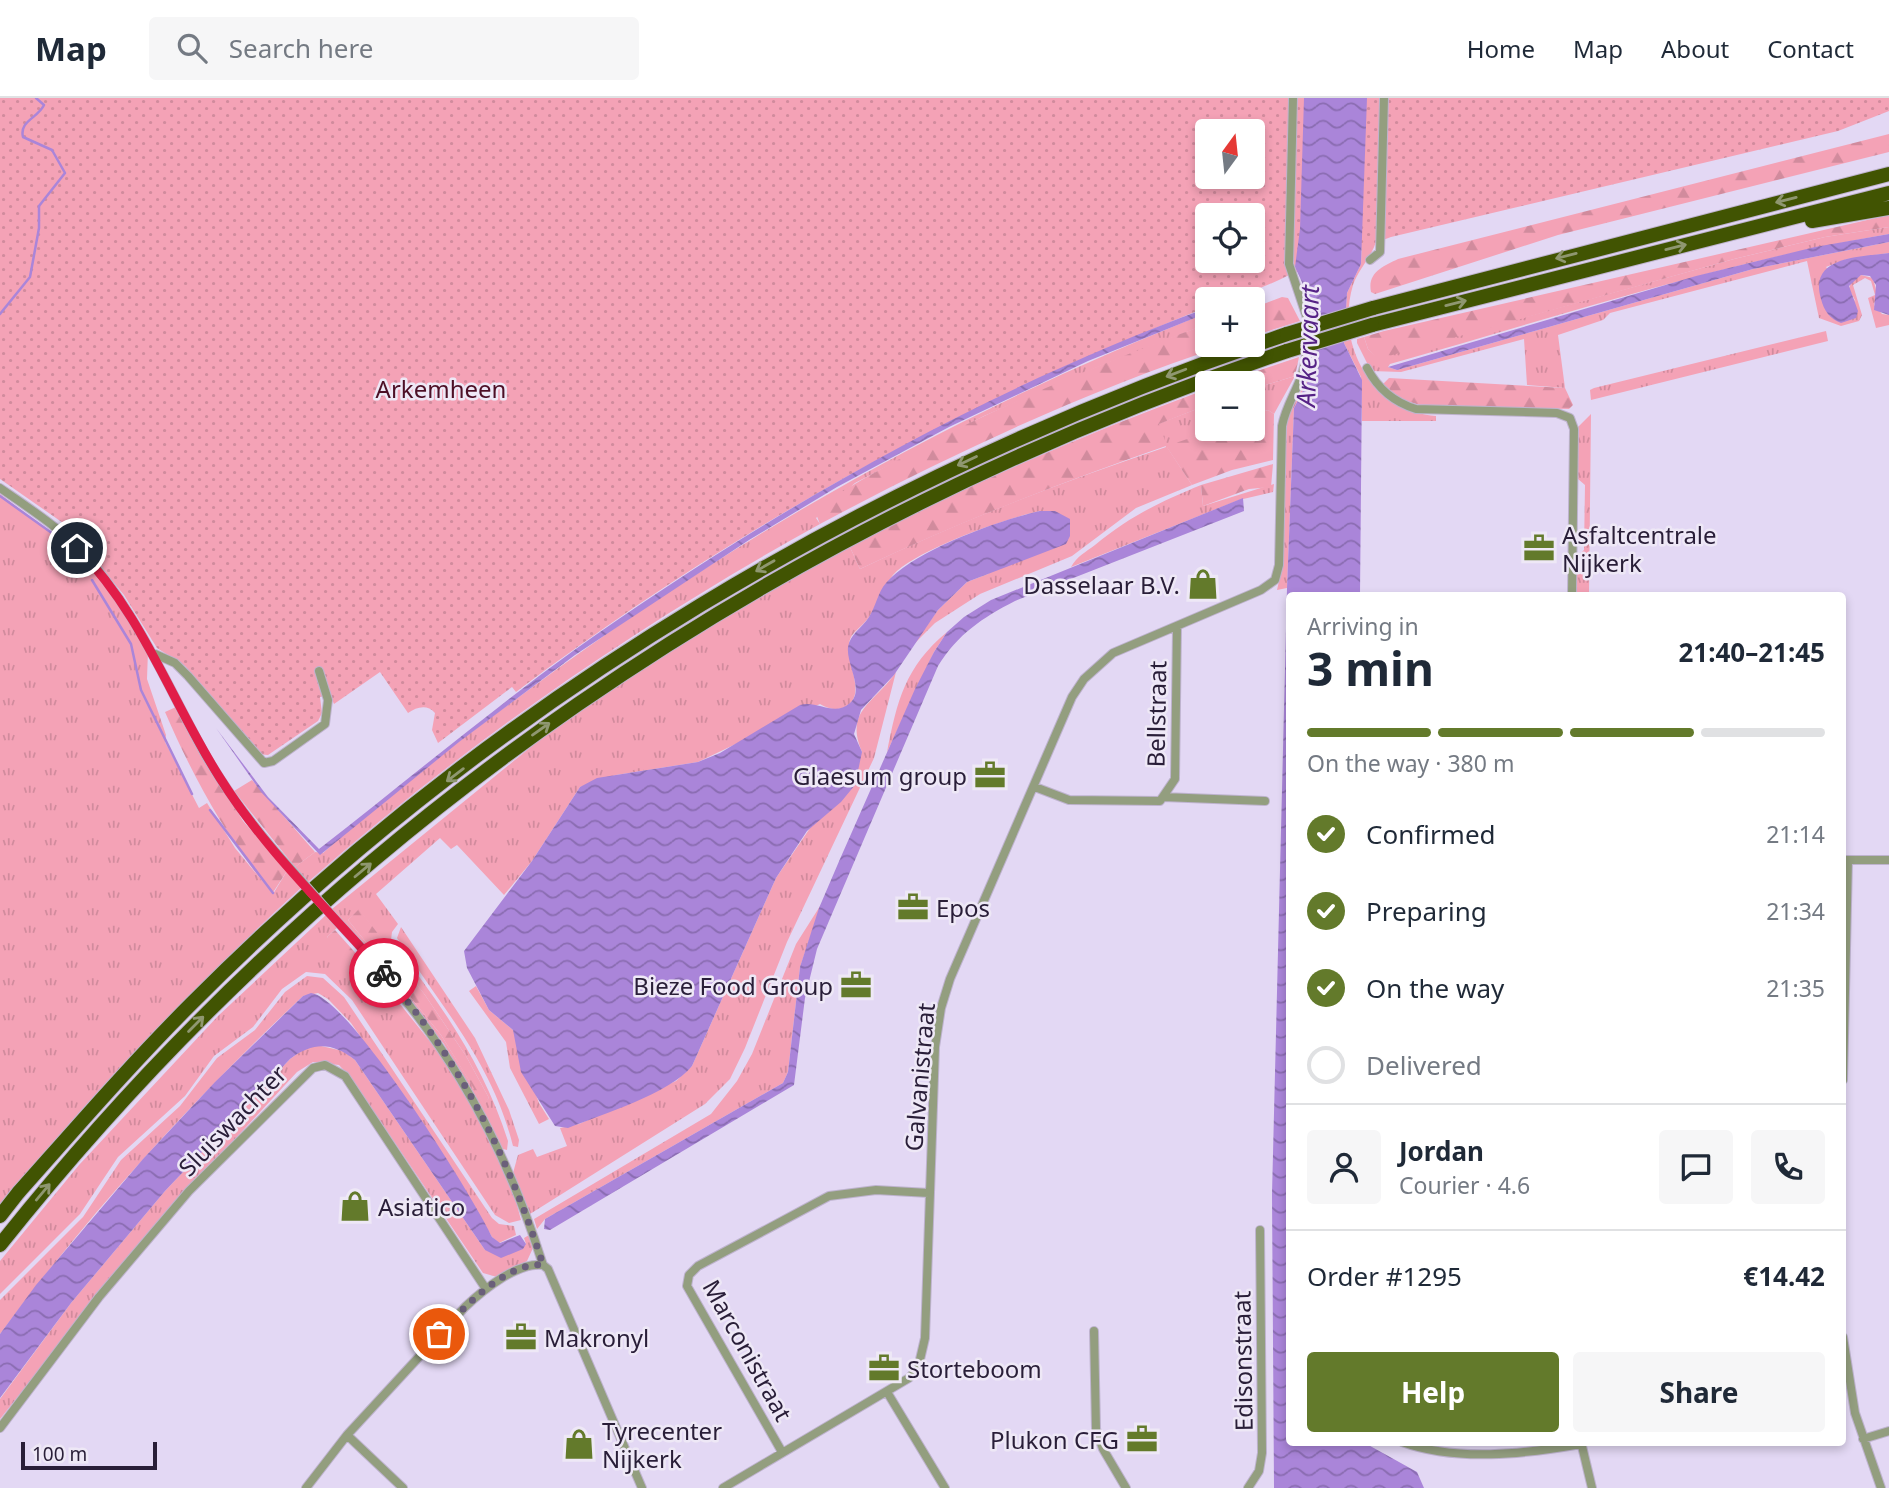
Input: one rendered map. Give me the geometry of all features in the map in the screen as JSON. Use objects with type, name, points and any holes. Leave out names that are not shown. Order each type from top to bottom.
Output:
[{"type":"highway","points":[[0,1216],[68,1136],[192,1003],[294,907],[438,787],[573,687],[665,627],[858,514],[965,462],[1093,405],[1287,334],[1373,308],[1889,173]]},
{"type":"highway","points":[[0,1245],[77,1151],[162,1059],[236,985],[341,889],[513,748],[688,631],[764,584],[868,528],[1090,424],[1196,382],[1372,325],[1889,193]]},
{"type":"highway","points":[[1704,240],[1889,208]]},
{"type":"street","points":[[1293,98],[1289,264],[1303,299],[1307,318]]},
{"type":"street","points":[[1370,260],[1380,252],[1384,98]]},
{"type":"street","name":"Galvanistraat","points":[[723,1488],[887,1392],[918,1368],[923,1353],[936,1047],[941,1008],[950,979],[1072,697],[1084,679],[1113,653],[1261,590],[1275,580],[1280,559],[1282,426],[1287,408],[1302,377],[1306,355]]},
{"type":"street","points":[[1367,368],[1381,389],[1401,404],[1416,409],[1558,413],[1570,418],[1574,429],[1572,592]]},
{"type":"street","points":[[0,488],[58,529],[97,568],[155,654],[220,778],[270,847],[415,1010],[464,1082],[503,1158],[543,1265],[548,1269],[642,1488]]},
{"type":"street","name":"Bellstraat","points":[[1035,787],[1069,800],[1160,801],[1175,779],[1177,627]]},
{"type":"street","points":[[155,654],[175,663],[257,759],[267,764],[325,724],[328,700],[319,671]]},
{"type":"street","name":"Bellstraat","points":[[1163,797],[1265,800]]},
{"type":"street","points":[[1846,860],[1889,860]]},
{"type":"street","name":"Sluiswachter","points":[[0,1429],[99,1297],[190,1191],[313,1068],[325,1065],[345,1076],[486,1289]]},
{"type":"street","name":"Marconistraat","points":[[782,1452],[687,1286],[689,1275],[698,1266],[829,1196],[876,1191],[929,1193]]},
{"type":"street","name":"Edisonstraat","points":[[1248,1488],[1258,1471],[1262,1453],[1260,1230]]},
{"type":"street","points":[[306,1488],[347,1435],[456,1316],[486,1289],[522,1269],[543,1265]]},
{"type":"street","points":[[1094,1331],[1096,1429],[1103,1449],[1126,1488]]},
{"type":"street","points":[[1846,1361],[1863,1439],[1881,1488]]},
{"type":"street","points":[[887,1392],[945,1488]]},
{"type":"street","points":[[1863,1439],[1889,1431]]},
{"type":"street","points":[[347,1435],[403,1488]]},
{"type":"street","points":[[1413,1446],[1429,1452],[1524,1453],[1564,1446]]},
{"type":"street","points":[[1582,1446],[1592,1488]]},
{"type":"green space","name":"Arkemheen","points":[[0,98],[1889,98],[1889,111],[1838,131],[1391,237],[1262,287],[1195,287],[1195,312],[1023,387],[848,476],[680,577],[516,692],[512,687],[438,743],[432,730],[435,713],[422,707],[408,713],[380,672],[334,704],[330,695],[320,697],[322,713],[318,721],[268,755],[257,754],[185,666],[157,648],[124,595],[66,525],[0,479]]},
{"type":"green space","points":[[1367,98],[1377,238],[1353,285],[1349,330],[1354,351],[1377,388],[1413,411],[1436,416],[1436,421],[1362,421],[1361,377],[1344,343],[1347,293],[1361,264]]},
{"type":"green space","points":[[1889,134],[1889,152],[1558,235],[1375,294],[1371,292],[1370,285],[1374,275],[1382,267],[1398,259]]},
{"type":"green space","points":[[1889,215],[1889,227],[1825,237],[1734,259],[1378,359],[1368,349],[1364,337],[1384,331]]},
{"type":"green space","points":[[1889,227],[1889,234],[1700,275],[1390,364],[1388,367],[1397,370],[1753,269],[1889,242],[1889,253],[1847,259],[1826,267],[1856,302],[1849,289],[1851,282],[1861,275],[1873,278],[1877,294],[1874,305],[1882,314],[1889,315],[1889,325],[1876,328],[1868,298],[1875,295],[1871,281],[1865,278],[1853,285],[1862,315],[1859,321],[1841,326],[1819,318],[1807,261],[1610,313],[1603,320],[1558,335],[1565,388],[1527,385],[1524,339],[1401,372],[1371,371],[1357,343],[1357,339],[1364,337],[1368,349],[1378,358],[1734,259],[1825,237]]},
{"type":"green space","points":[[1282,297],[1288,298],[1300,321],[1265,332],[1265,303]]},
{"type":"green space","points":[[1195,318],[1195,329],[984,416],[855,483],[816,518],[820,524],[685,603],[554,689],[428,782],[308,882],[295,867],[315,852],[323,853],[453,746],[614,629],[694,575],[859,477],[943,432],[1117,350]]},
{"type":"green space","points":[[1195,329],[1195,356],[1020,425],[820,524],[814,509],[860,481],[956,429],[1106,363]]},
{"type":"green space","points":[[1826,331],[1828,341],[1591,400],[1590,390],[1594,388]]},
{"type":"green space","points":[[1311,353],[1310,377],[1294,408],[1287,588],[1277,590],[1281,572],[1287,417],[1302,389]]},
{"type":"green space","points":[[1299,357],[1295,376],[1265,385],[1265,371],[1258,371]]},
{"type":"green space","points":[[1295,376],[1274,414],[1265,411],[1265,385]]},
{"type":"green space","points":[[1389,378],[1565,388],[1573,405],[1569,409],[1423,406],[1403,400],[1382,385]]},
{"type":"green space","points":[[1195,394],[1195,410],[1159,424],[1167,446],[1195,436],[1195,441],[1265,441],[1265,411],[1268,410],[1274,414],[1273,460],[1232,470],[1192,485],[1166,446],[1011,503],[860,569],[849,545],[937,502],[1116,424]]},
{"type":"green space","points":[[1195,410],[1195,437],[1167,447],[1192,485],[1136,508],[1072,556],[980,594],[935,623],[912,646],[938,610],[967,582],[988,574],[1040,511],[962,536],[904,565],[889,580],[869,617],[851,637],[849,655],[855,694],[845,707],[832,709],[820,704],[698,762],[616,775],[580,787],[532,861],[504,895],[457,845],[451,849],[440,838],[376,894],[398,924],[392,932],[391,940],[459,1035],[486,1086],[508,1141],[507,1150],[503,1149],[444,1044],[332,909],[553,729],[684,640],[849,545],[860,569],[1012,503],[1166,447],[1158,424]],"holes":[[[359,910],[425,995],[466,1056],[489,1098],[484,1104],[441,1035],[348,920]]]},
{"type":"green space","points":[[1591,414],[1589,592],[1577,592],[1577,556],[1584,550],[1585,485],[1578,479],[1578,427]]},
{"type":"green space","points":[[1273,464],[1271,487],[1249,489],[1203,506],[1201,485]]},
{"type":"green space","points":[[1274,484],[1273,492],[1239,500],[1071,567],[1082,555],[1133,518],[1201,485],[1203,506]]},
{"type":"green space","points":[[0,494],[75,552],[119,603],[148,651],[147,679],[166,735],[165,742],[199,808],[207,803],[235,848],[273,894],[287,871],[302,887],[145,1041],[71,1122],[0,1206]]},
{"type":"green space","points":[[947,632],[934,652],[887,752],[899,701],[912,672],[921,658]]},
{"type":"green space","points":[[896,672],[874,758],[787,942],[730,1079],[705,1104],[530,1214],[513,1173],[518,1155],[533,1149],[537,1157],[567,1146],[560,1128],[579,1124],[676,1081],[692,1066],[776,878],[862,752],[857,738],[859,716]]},
{"type":"green space","points":[[176,707],[243,821],[287,871],[272,894],[225,829],[188,761],[165,712]]},
{"type":"green space","points":[[252,780],[315,852],[295,867],[234,791]]},
{"type":"green space","points":[[822,903],[800,967],[788,1072],[783,1083],[545,1219],[537,1229],[534,1219],[711,1114],[737,1081],[752,1054],[796,944]]},
{"type":"green space","points":[[359,909],[425,995],[466,1056],[489,1098],[484,1105],[441,1035],[348,920]]},
{"type":"green space","points":[[327,914],[338,927],[327,937],[384,1000],[392,994],[436,1049],[471,1100],[513,1190],[521,1220],[509,1223],[495,1215],[352,1000],[325,974],[306,972],[282,989],[253,1027],[214,1056],[185,1096],[118,1157],[80,1214],[0,1294],[0,1261],[79,1165],[218,1016]]},
{"type":"green space","points":[[401,927],[475,1038],[509,1110],[519,1140],[518,1147],[513,1146],[504,1116],[479,1062],[397,938]]},
{"type":"green space","points":[[335,930],[392,994],[381,1000],[339,957],[327,937]]},
{"type":"green space","points":[[307,976],[323,978],[344,997],[492,1218],[499,1224],[514,1226],[516,1235],[499,1243],[492,1237],[447,1162],[351,1023],[328,999],[318,993],[303,996],[183,1116],[106,1201],[0,1334],[0,1300],[83,1217],[121,1160],[180,1106],[217,1058],[255,1030],[285,992]]},
{"type":"green space","points":[[476,986],[489,1010],[513,1030],[539,1103],[549,1119],[539,1124],[510,1068],[506,1042],[469,991]]},
{"type":"green space","points":[[317,1045],[343,1051],[355,1060],[485,1250],[526,1244],[524,1238],[529,1235],[533,1248],[527,1261],[497,1277],[483,1273],[351,1078],[339,1065],[313,1062],[297,1072],[146,1235],[0,1419],[0,1399],[71,1303],[165,1191],[290,1059],[304,1049]]},
{"type":"water","points":[[1304,98],[1367,98],[1361,264],[1347,293],[1344,343],[1362,380],[1360,592],[1287,592],[1294,408],[1310,377],[1313,316],[1312,304],[1295,267],[1300,229]]},
{"type":"water","points":[[1889,234],[1889,242],[1753,269],[1397,370],[1388,367],[1696,276],[1815,247]]},
{"type":"water","points":[[1889,253],[1889,315],[1874,310],[1876,285],[1870,276],[1861,275],[1849,286],[1858,311],[1856,318],[1841,323],[1831,317],[1821,299],[1819,285],[1822,274],[1839,261]]},
{"type":"water","points":[[1195,313],[1195,318],[1088,361],[949,427],[837,487],[749,540],[575,655],[459,742],[320,855],[261,792],[216,728],[268,797],[319,849],[573,651],[723,550],[879,458],[959,416],[1123,341]]},
{"type":"water","points":[[1243,498],[1244,511],[1015,601],[962,636],[938,666],[817,949],[805,998],[794,1085],[550,1230],[544,1229],[545,1219],[783,1083],[788,1072],[800,967],[819,908],[915,689],[947,632],[964,617],[991,600]]},
{"type":"water","points":[[1040,511],[1055,511],[1070,519],[1070,536],[1066,544],[967,582],[938,610],[894,675],[861,710],[854,734],[862,752],[855,785],[841,802],[807,831],[776,878],[692,1066],[668,1086],[634,1102],[568,1128],[555,1126],[521,1072],[513,1030],[489,1010],[467,968],[464,951],[532,861],[580,787],[597,778],[698,762],[720,753],[800,705],[838,709],[844,707],[854,698],[856,691],[848,654],[849,642],[869,617],[886,583],[916,560],[958,538]]},
{"type":"water","points":[[1286,628],[1286,1446],[1370,1446],[1417,1472],[1424,1488],[1274,1488],[1272,1194]]},
{"type":"water","points":[[311,993],[329,1003],[380,1061],[437,1143],[492,1237],[500,1243],[520,1235],[526,1244],[523,1249],[501,1258],[485,1250],[355,1060],[330,1047],[307,1049],[290,1059],[165,1191],[71,1303],[0,1398],[0,1334],[36,1285],[143,1159],[215,1082],[303,996]]},
{"type":"waterway","points":[[0,314],[30,277],[39,228],[39,206],[65,173],[52,150],[23,137],[26,123],[44,105],[36,98]]},
{"type":"waterway","points":[[0,496],[63,541],[83,567]]},
{"type":"waterway","points":[[92,580],[131,644],[141,690],[192,794]]},
{"type":"waterway","points":[[210,810],[273,893]]},
{"type":"way so far","points":[[384,973],[442,1046],[472,1096],[503,1158],[543,1265],[522,1269],[486,1289],[439,1334]]},
{"type":"place","name":"Asfaltcentrale Nijkerk","points":[[1539,548]]},
{"type":"place","name":"Dasselaar B.V.","points":[[1203,584]]},
{"type":"place","name":"Glaesum group","points":[[990,775]]},
{"type":"place","name":"Epos","points":[[913,907]]},
{"type":"place","name":"Bieze Food Group","points":[[856,985]]},
{"type":"place","name":"Asiatico","points":[[355,1206]]},
{"type":"place","name":"Makronyl","points":[[521,1337]]},
{"type":"place","name":"Storteboom","points":[[884,1368]]},
{"type":"place","name":"Plukon CFG","points":[[1142,1439]]},
{"type":"place","name":"Tyrecenter Nijkerk","points":[[579,1444]]},
{"type":"route","points":[[77,548],[97,568],[125,606],[155,654],[183,712],[235,801],[270,847],[384,973]]},
{"type":"water label","name":"Arkervaart","points":[[1307,346]]}]
